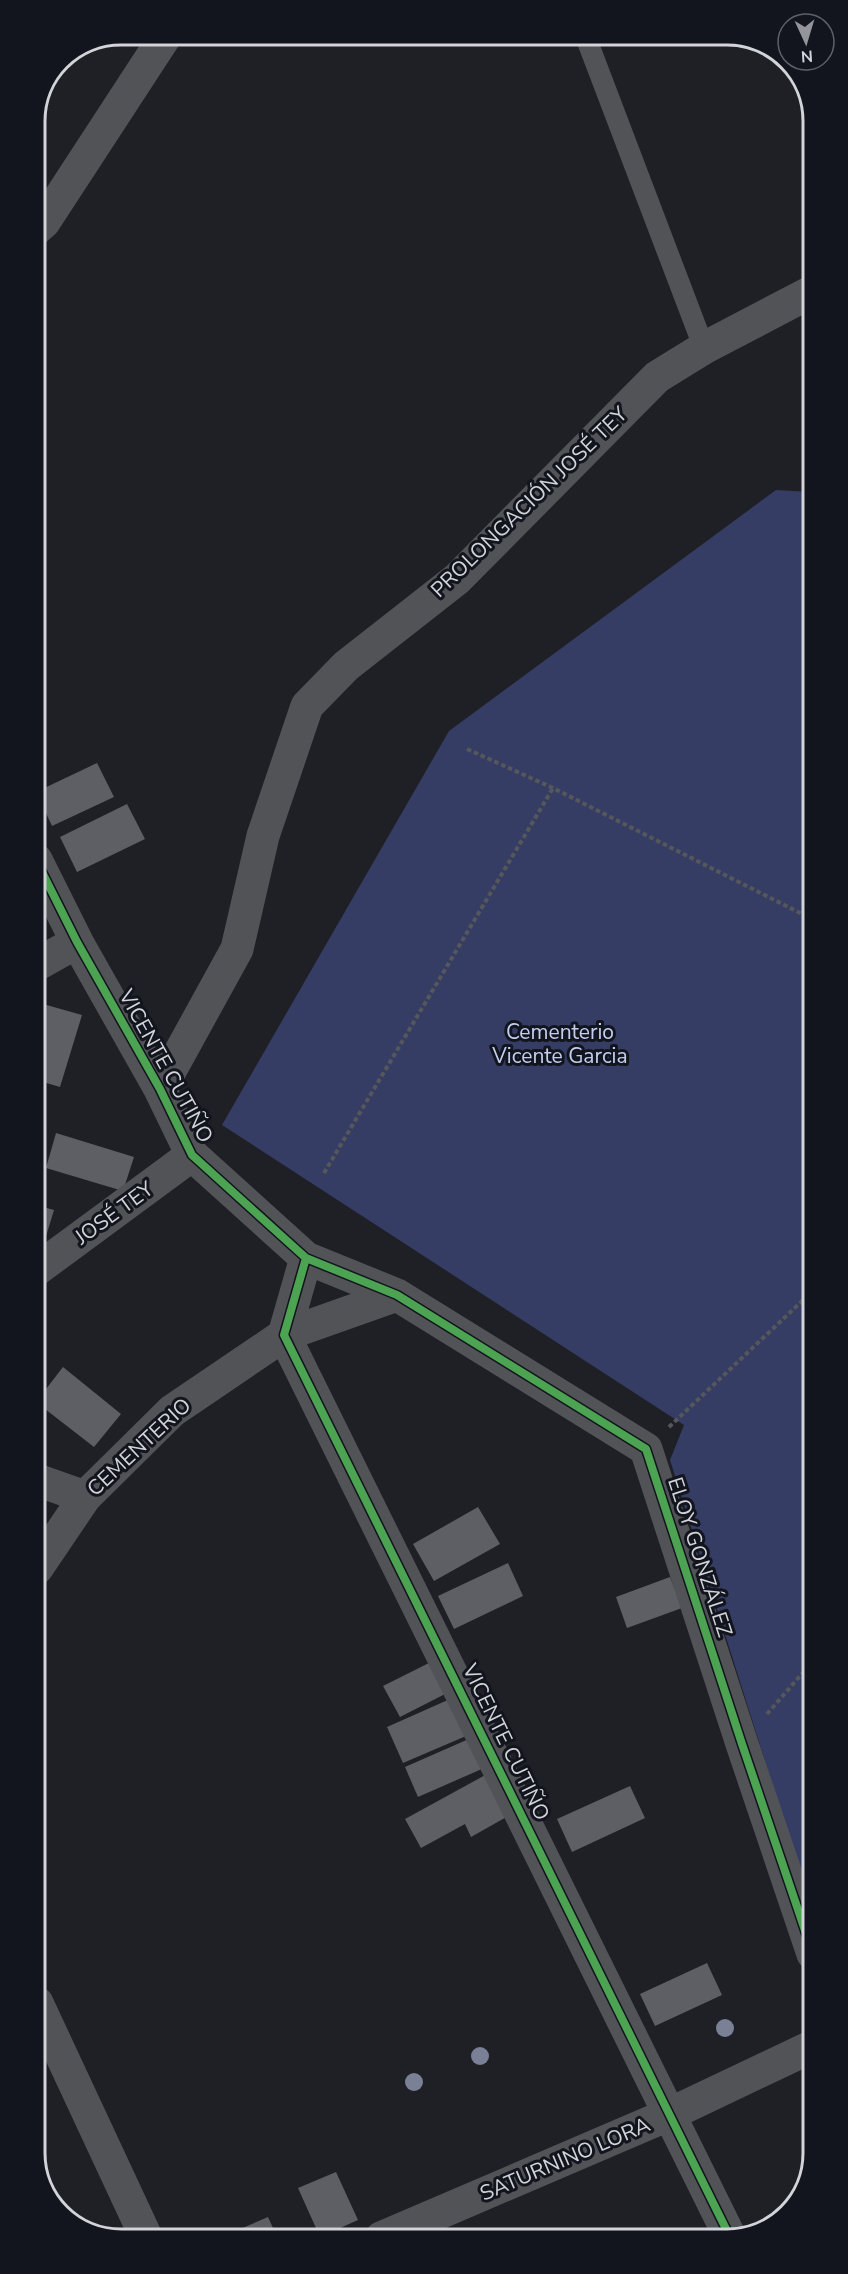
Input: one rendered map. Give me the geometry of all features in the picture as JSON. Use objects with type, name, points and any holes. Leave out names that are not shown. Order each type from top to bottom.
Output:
[{"type":"street","points":[[45,220],[159,45]]},
{"type":"street","name":"PROLONGACIÓN JOSÉ TEY","points":[[160,1089],[237,949],[263,836],[306,706],[346,666],[457,579],[657,377],[704,348],[803,296]]},
{"type":"street","name":"VICENTE CUTIÑO","points":[[45,878],[77,942],[160,1089],[192,1155],[306,1257],[397,1295]]},
{"type":"street","points":[[45,960],[77,942]]},
{"type":"street","name":"JOSÉ TEY","points":[[45,1263],[192,1155]]},
{"type":"street","points":[[284,1335],[306,1257]]},
{"type":"street","points":[[397,1295],[646,1449]]},
{"type":"street","name":"CEMENTERIO","points":[[45,1556],[85,1497],[172,1411],[284,1335],[397,1295]]},
{"type":"street","name":"VICENTE CUTIÑO","points":[[284,1335],[727,2229]]},
{"type":"street","name":"ELOY GONZÁLEZ","points":[[646,1449],[803,1924]]},
{"type":"street","points":[[45,1483],[85,1497]]},
{"type":"street","points":[[45,2020],[142,2229]]},
{"type":"street","name":"SATURNINO LORA","points":[[402,2229],[670,2114],[803,2051]]},
{"type":"lane","points":[[589,45],[704,348]]},
{"type":"path","points":[[467,749],[553,788],[803,914]]},
{"type":"path","points":[[324,1173],[553,788]]},
{"type":"path","points":[[646,1449],[803,1299]]},
{"type":"path","points":[[742,1744],[803,1673]]},
{"type":"green space","name":"Cementerio Vicente Garcia","points":[[776,490],[803,492],[803,1881],[670,1460],[684,1425],[222,1125],[449,731]]},
{"type":"building","points":[[97,763],[114,797],[52,826],[45,811],[45,788]]},
{"type":"building","points":[[127,804],[145,839],[77,872],[60,837]]},
{"type":"building","points":[[45,1005],[82,1015],[60,1087],[45,1083]]},
{"type":"building","points":[[56,1133],[134,1157],[123,1191],[46,1168]]},
{"type":"building","points":[[45,1208],[54,1210],[45,1240]]},
{"type":"building","points":[[63,1367],[121,1414],[94,1447],[45,1409],[45,1390]]},
{"type":"building","points":[[478,1507],[500,1544],[434,1581],[413,1544]]},
{"type":"building","points":[[508,1563],[523,1596],[454,1629],[438,1596]]},
{"type":"building","points":[[670,1577],[682,1608],[627,1628],[616,1597]]},
{"type":"building","points":[[431,1662],[447,1693],[400,1717],[383,1686]]},
{"type":"building","points":[[450,1699],[466,1736],[403,1763],[387,1727]]},
{"type":"building","points":[[471,1738],[484,1768],[418,1797],[405,1767]]},
{"type":"building","points":[[489,1773],[512,1814],[471,1837],[465,1824],[421,1848],[405,1819]]},
{"type":"building","points":[[630,1786],[645,1818],[572,1852],[557,1819]]},
{"type":"building","points":[[707,1963],[722,1995],[655,2026],[640,1994]]},
{"type":"building","points":[[336,2172],[358,2220],[338,2229],[316,2229],[298,2188]]},
{"type":"building","points":[[268,2217],[273,2229],[240,2229]]},
{"type":"cycle path","points":[[45,878],[77,942],[160,1089],[192,1155],[306,1258],[397,1295],[646,1449],[803,1924]]},
{"type":"cycle path","points":[[306,1258],[284,1335],[726,2229]]}]
